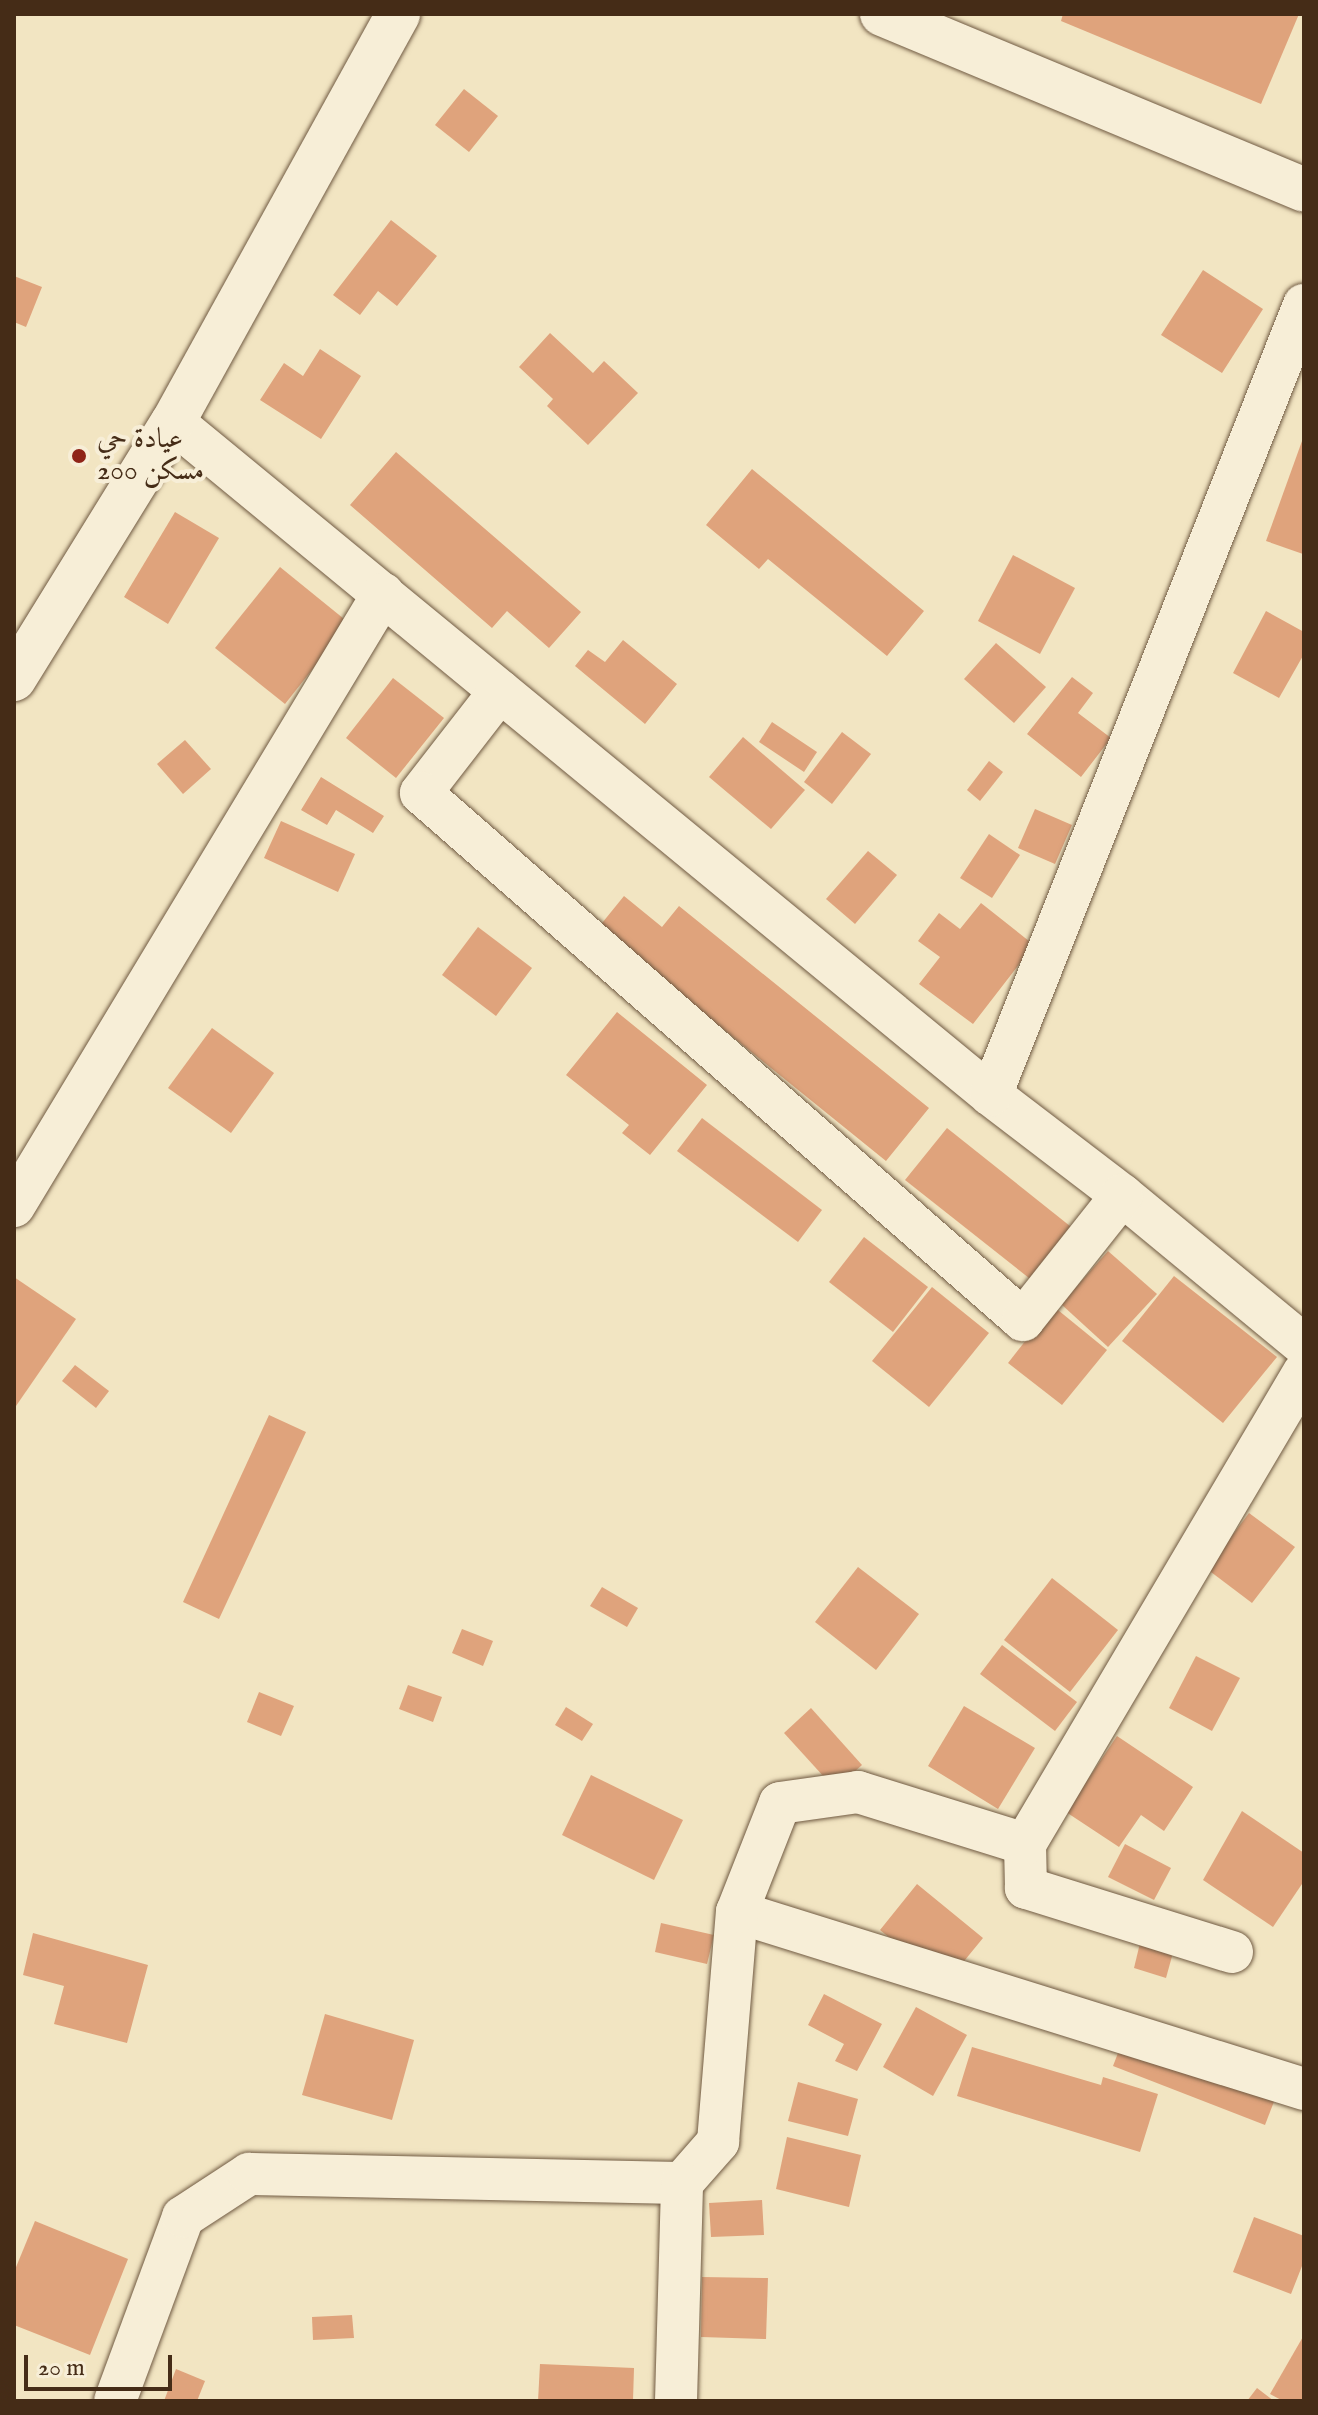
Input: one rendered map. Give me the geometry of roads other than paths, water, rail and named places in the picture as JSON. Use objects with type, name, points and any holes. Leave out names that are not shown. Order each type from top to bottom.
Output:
[{"type":"street","points":[[14,679],[173,422],[398,14]]},
{"type":"street","points":[[882,14],[1304,190]]},
{"type":"street","points":[[991,1095],[1304,305]]},
{"type":"street","points":[[173,422],[991,1095],[1122,1195],[1304,1345]]},
{"type":"street","points":[[14,1206],[383,594]]},
{"type":"street","points":[[500,691],[421,793],[1023,1320],[1122,1195]]},
{"type":"street","points":[[1232,1952],[1026,1888],[1025,1844],[1304,1372]]},
{"type":"street","points":[[676,2401],[682,2183],[718,2142],[737,1912],[780,1803],[858,1792],[1025,1844]]},
{"type":"street","points":[[737,1912],[1304,2089]]},
{"type":"street","points":[[115,2401],[183,2217],[249,2174],[682,2183]]},
{"type":"place","name":"عيادة حي 200 مسكن","points":[[79,456]]}]
